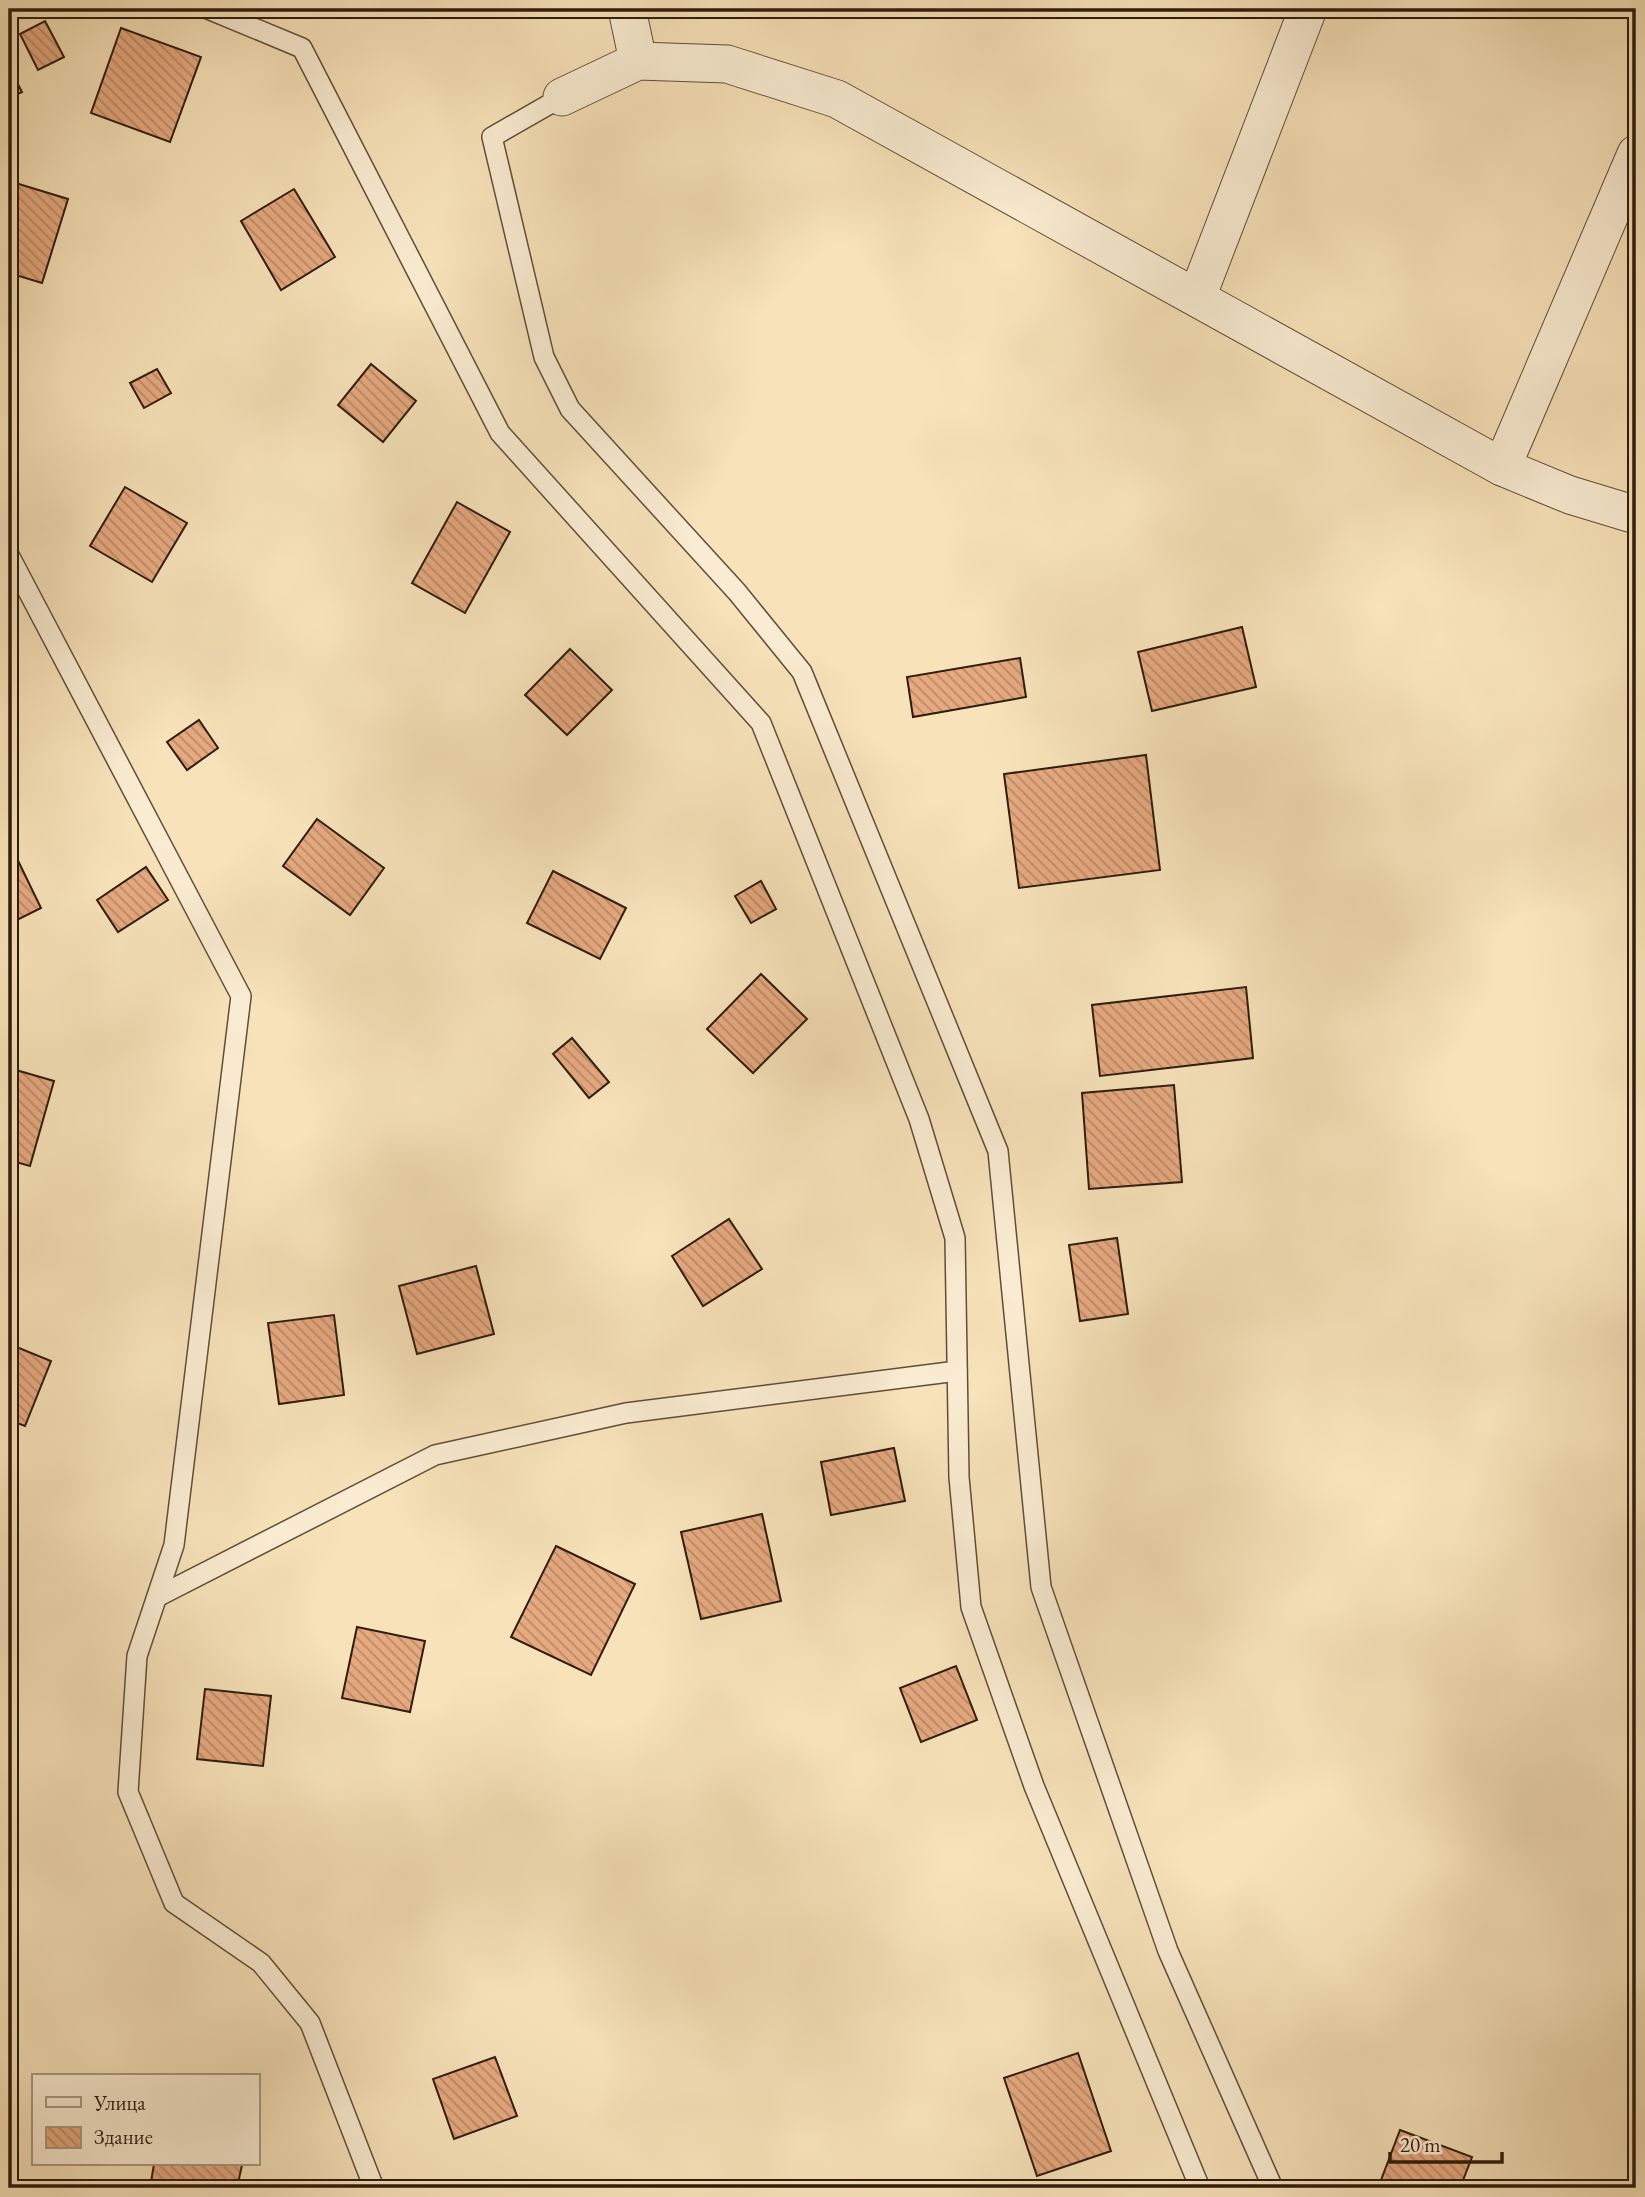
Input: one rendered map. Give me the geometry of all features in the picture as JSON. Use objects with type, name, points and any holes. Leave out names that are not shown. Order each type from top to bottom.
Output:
[{"type":"street","points":[[627,9],[638,61]]},
{"type":"street","points":[[1197,297],[1308,9]]},
{"type":"street","points":[[562,97],[638,61],[727,64],[837,99],[1503,467],[1570,495],[1636,515]]},
{"type":"street","points":[[1503,467],[1636,154]]},
{"type":"lane","points":[[208,9],[302,48],[500,433],[761,723],[923,1132],[955,1238],[959,1477],[971,1607],[1034,1786],[1200,2188]]},
{"type":"lane","points":[[562,97],[492,137],[544,357],[570,409],[737,592],[802,672],[998,1151],[1041,1587],[1168,1951],[1273,2188]]},
{"type":"lane","points":[[9,555],[241,996],[174,1545],[137,1656],[128,1792],[174,1903],[261,1963],[310,2023],[374,2188]]},
{"type":"lane","points":[[157,1597],[435,1455],[626,1413],[957,1371]]},
{"type":"building","points":[[45,21],[64,57],[38,70],[20,34]]},
{"type":"building","points":[[121,28],[201,57],[170,142],[91,113]]},
{"type":"building","points":[[9,67],[22,92],[9,98]]},
{"type":"building","points":[[9,181],[68,199],[42,283],[9,273]]},
{"type":"building","points":[[294,189],[335,257],[281,290],[241,221]]},
{"type":"building","points":[[371,364],[416,401],[383,442],[338,405]]},
{"type":"building","points":[[157,369],[171,393],[144,408],[130,383]]},
{"type":"building","points":[[125,487],[187,523],[152,582],[90,546]]},
{"type":"building","points":[[457,502],[510,532],[465,613],[412,583]]},
{"type":"building","points":[[1242,627],[1256,687],[1152,711],[1138,652]]},
{"type":"building","points":[[570,649],[612,690],[567,735],[525,695]]},
{"type":"building","points":[[1020,658],[1026,697],[913,717],[907,677]]},
{"type":"building","points":[[199,720],[218,748],[187,770],[167,742]]},
{"type":"building","points":[[1146,755],[1160,870],[1019,888],[1004,774]]},
{"type":"building","points":[[317,819],[384,868],[350,915],[283,866]]},
{"type":"building","points":[[9,842],[41,908],[9,924]]},
{"type":"building","points":[[146,867],[168,900],[118,932],[97,900]]},
{"type":"building","points":[[553,871],[626,908],[600,959],[527,923]]},
{"type":"building","points":[[761,881],[776,909],[751,923],[735,896]]},
{"type":"building","points":[[761,974],[807,1019],[753,1073],[707,1029]]},
{"type":"building","points":[[1246,987],[1253,1058],[1100,1076],[1092,1005]]},
{"type":"building","points":[[572,1038],[609,1082],[589,1098],[553,1054]]},
{"type":"building","points":[[9,1068],[54,1081],[30,1166],[9,1160]]},
{"type":"building","points":[[1174,1085],[1182,1182],[1089,1189],[1082,1093]]},
{"type":"building","points":[[729,1219],[762,1269],[703,1306],[672,1256]]},
{"type":"building","points":[[1117,1238],[1128,1314],[1080,1321],[1069,1245]]},
{"type":"building","points":[[476,1266],[494,1334],[417,1354],[399,1286]]},
{"type":"building","points":[[334,1315],[344,1395],[279,1404],[268,1323]]},
{"type":"building","points":[[9,1344],[51,1361],[25,1426],[9,1420]]},
{"type":"building","points":[[894,1448],[905,1501],[831,1515],[821,1462]]},
{"type":"building","points":[[762,1514],[781,1601],[701,1619],[681,1532]]},
{"type":"building","points":[[556,1546],[635,1584],[591,1675],[511,1637]]},
{"type":"building","points":[[357,1627],[425,1641],[410,1712],[342,1698]]},
{"type":"building","points":[[956,1666],[977,1720],[921,1742],[900,1688]]},
{"type":"building","points":[[205,1689],[271,1696],[263,1766],[197,1759]]},
{"type":"building","points":[[1078,2053],[1111,2151],[1037,2176],[1004,2078]]},
{"type":"building","points":[[495,2057],[517,2116],[454,2139],[433,2079]]},
{"type":"building","points":[[1400,2130],[1472,2157],[1460,2188],[1378,2188]]},
{"type":"building","points":[[154,2166],[242,2166],[237,2188],[150,2188]]}]
